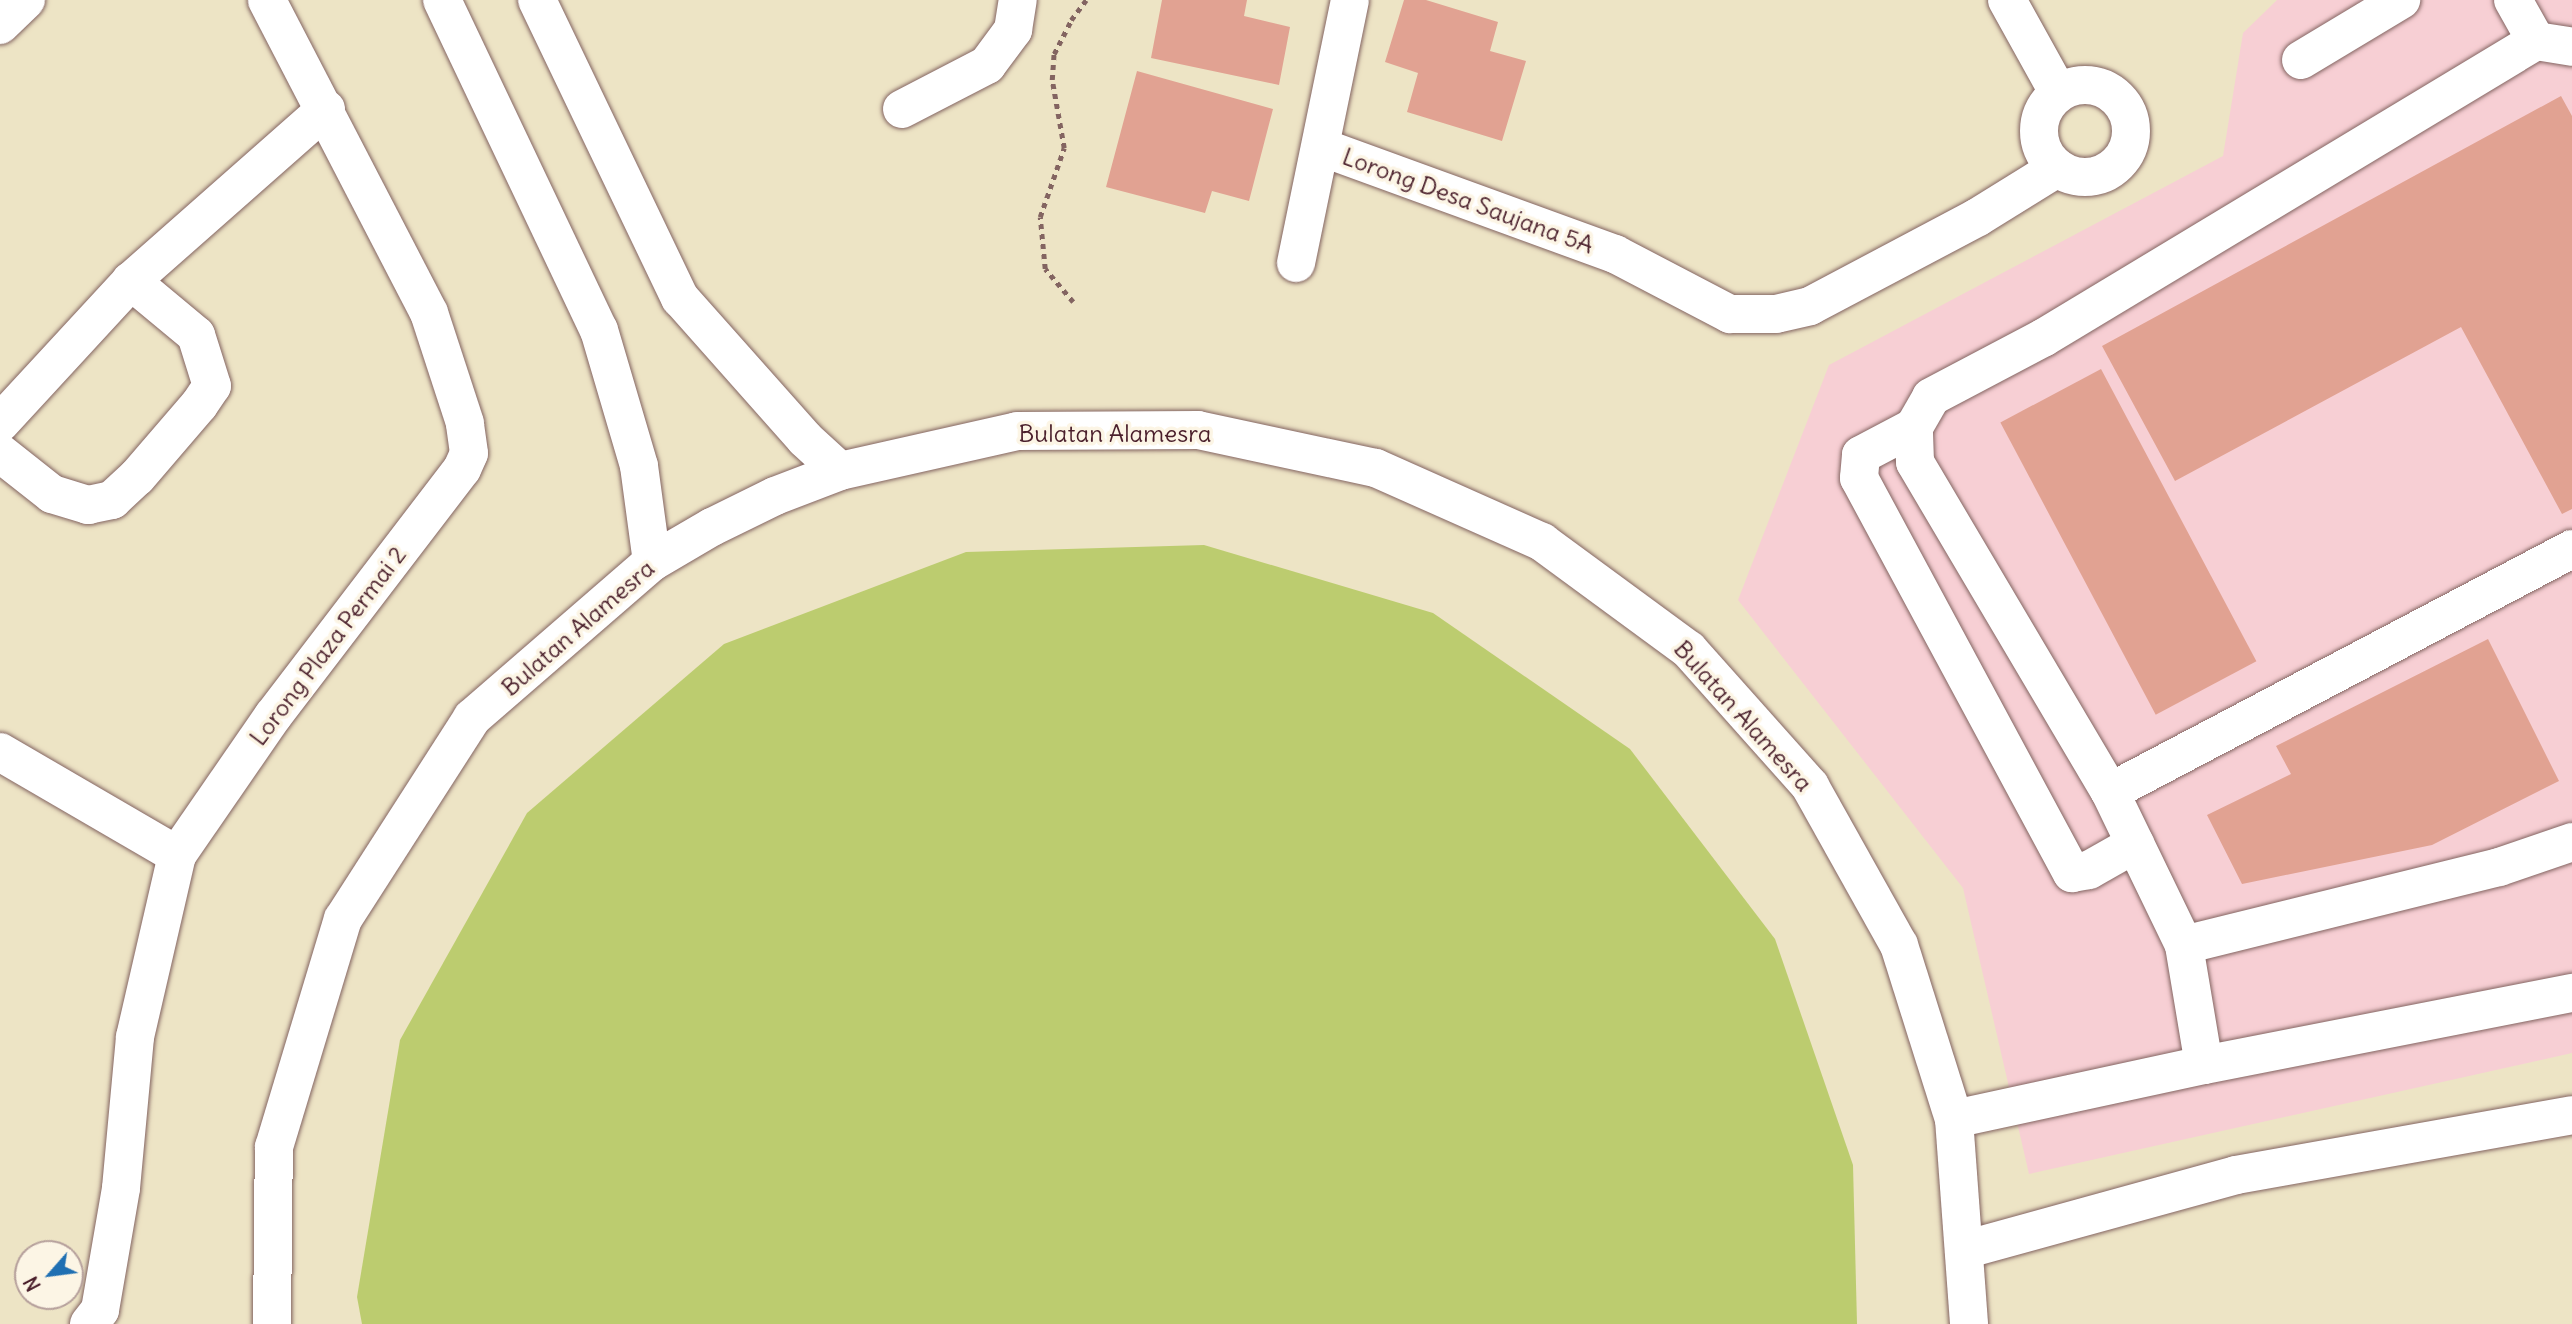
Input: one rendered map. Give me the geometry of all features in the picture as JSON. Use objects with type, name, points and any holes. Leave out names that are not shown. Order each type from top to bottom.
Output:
[{"type":"street","points":[[0,25],[26,0]]},
{"type":"street","name":"Lorong Plaza Permai 2","points":[[89,1324],[100,1310],[121,1188],[135,1037],[177,855],[273,716],[462,469],[469,453],[465,423],[429,313],[326,109],[267,0]]},
{"type":"street","points":[[442,0],[599,330],[639,467],[652,562]]},
{"type":"street","points":[[537,0],[680,298],[804,439],[840,471]]},
{"type":"street","points":[[902,109],[987,65],[1013,30],[1018,0]]},
{"type":"street","points":[[1296,263],[1350,0]]},
{"type":"street","points":[[2007,0],[2058,92]]},
{"type":"street","points":[[2301,60],[2401,0]]},
{"type":"street","points":[[2204,1065],[2184,945],[2110,792],[1915,462],[1914,427],[1931,397],[2043,338],[2554,44],[2513,0]]},
{"type":"street","points":[[2088,84],[2102,87],[2116,96],[2126,108],[2131,123],[2131,139],[2126,154],[2102,174],[2071,176],[2057,168],[2040,144],[2039,130],[2040,115],[2058,92],[2072,85],[2088,84]]},
{"type":"street","points":[[0,422],[131,281],[326,109]]},
{"type":"street","name":"Lorong Desa Saujana 5A","points":[[1321,148],[1615,254],[1730,314],[1776,314],[1810,306],[1881,271],[1978,217],[2057,168]]},
{"type":"street","points":[[0,453],[52,494],[88,505],[112,500],[137,477],[199,405],[212,386],[196,335],[131,281]]},
{"type":"street","points":[[1914,427],[1861,455],[1859,478],[2071,873],[2090,870],[2135,844]]},
{"type":"street","name":"Bulatan Alamesra","points":[[272,1324],[274,1147],[343,919],[472,719],[652,562],[724,520],[775,496],[840,471],[1017,431],[1198,430],[1376,468],[1542,542],[1689,650],[1810,786],[1899,945],[1954,1119],[1969,1324]]},
{"type":"street","points":[[2110,792],[2572,549]]},
{"type":"street","points":[[0,752],[177,855]]},
{"type":"street","points":[[2184,945],[2499,867],[2572,842]]},
{"type":"street","points":[[1954,1119],[2204,1065],[2572,993]]},
{"type":"street","points":[[1964,1250],[2236,1175],[2572,1115]]},
{"type":"path","points":[[1073,302],[1045,270],[1040,217],[1064,148],[1052,80],[1054,54],[1071,20],[1086,0]]},
{"type":"shaded area","points":[[2277,0],[2572,0],[2572,1053],[2029,1174],[1963,888],[1738,600],[1829,365],[2223,156],[2243,33]]},
{"type":"green space","points":[[1204,545],[1433,613],[1630,749],[1775,939],[1853,1165],[1857,1324],[362,1324],[357,1297],[400,1040],[527,813],[724,644],[966,552]]},
{"type":"building","points":[[1162,0],[1247,0],[1244,16],[1290,27],[1279,85],[1151,58]]},
{"type":"building","points":[[1404,0],[1426,0],[1498,22],[1490,51],[1526,61],[1502,141],[1407,112],[1418,73],[1385,62]]},
{"type":"building","points":[[1137,71],[1273,109],[1249,201],[1212,191],[1205,213],[1106,187]]},
{"type":"building","points":[[2561,96],[2572,116],[2572,509],[2562,514],[2461,327],[2175,481],[2102,346]]},
{"type":"building","points":[[2101,369],[2256,661],[2156,715],[2000,423]]},
{"type":"building","points":[[2488,639],[2559,781],[2432,845],[2242,884],[2207,815],[2291,774],[2276,746]]}]
